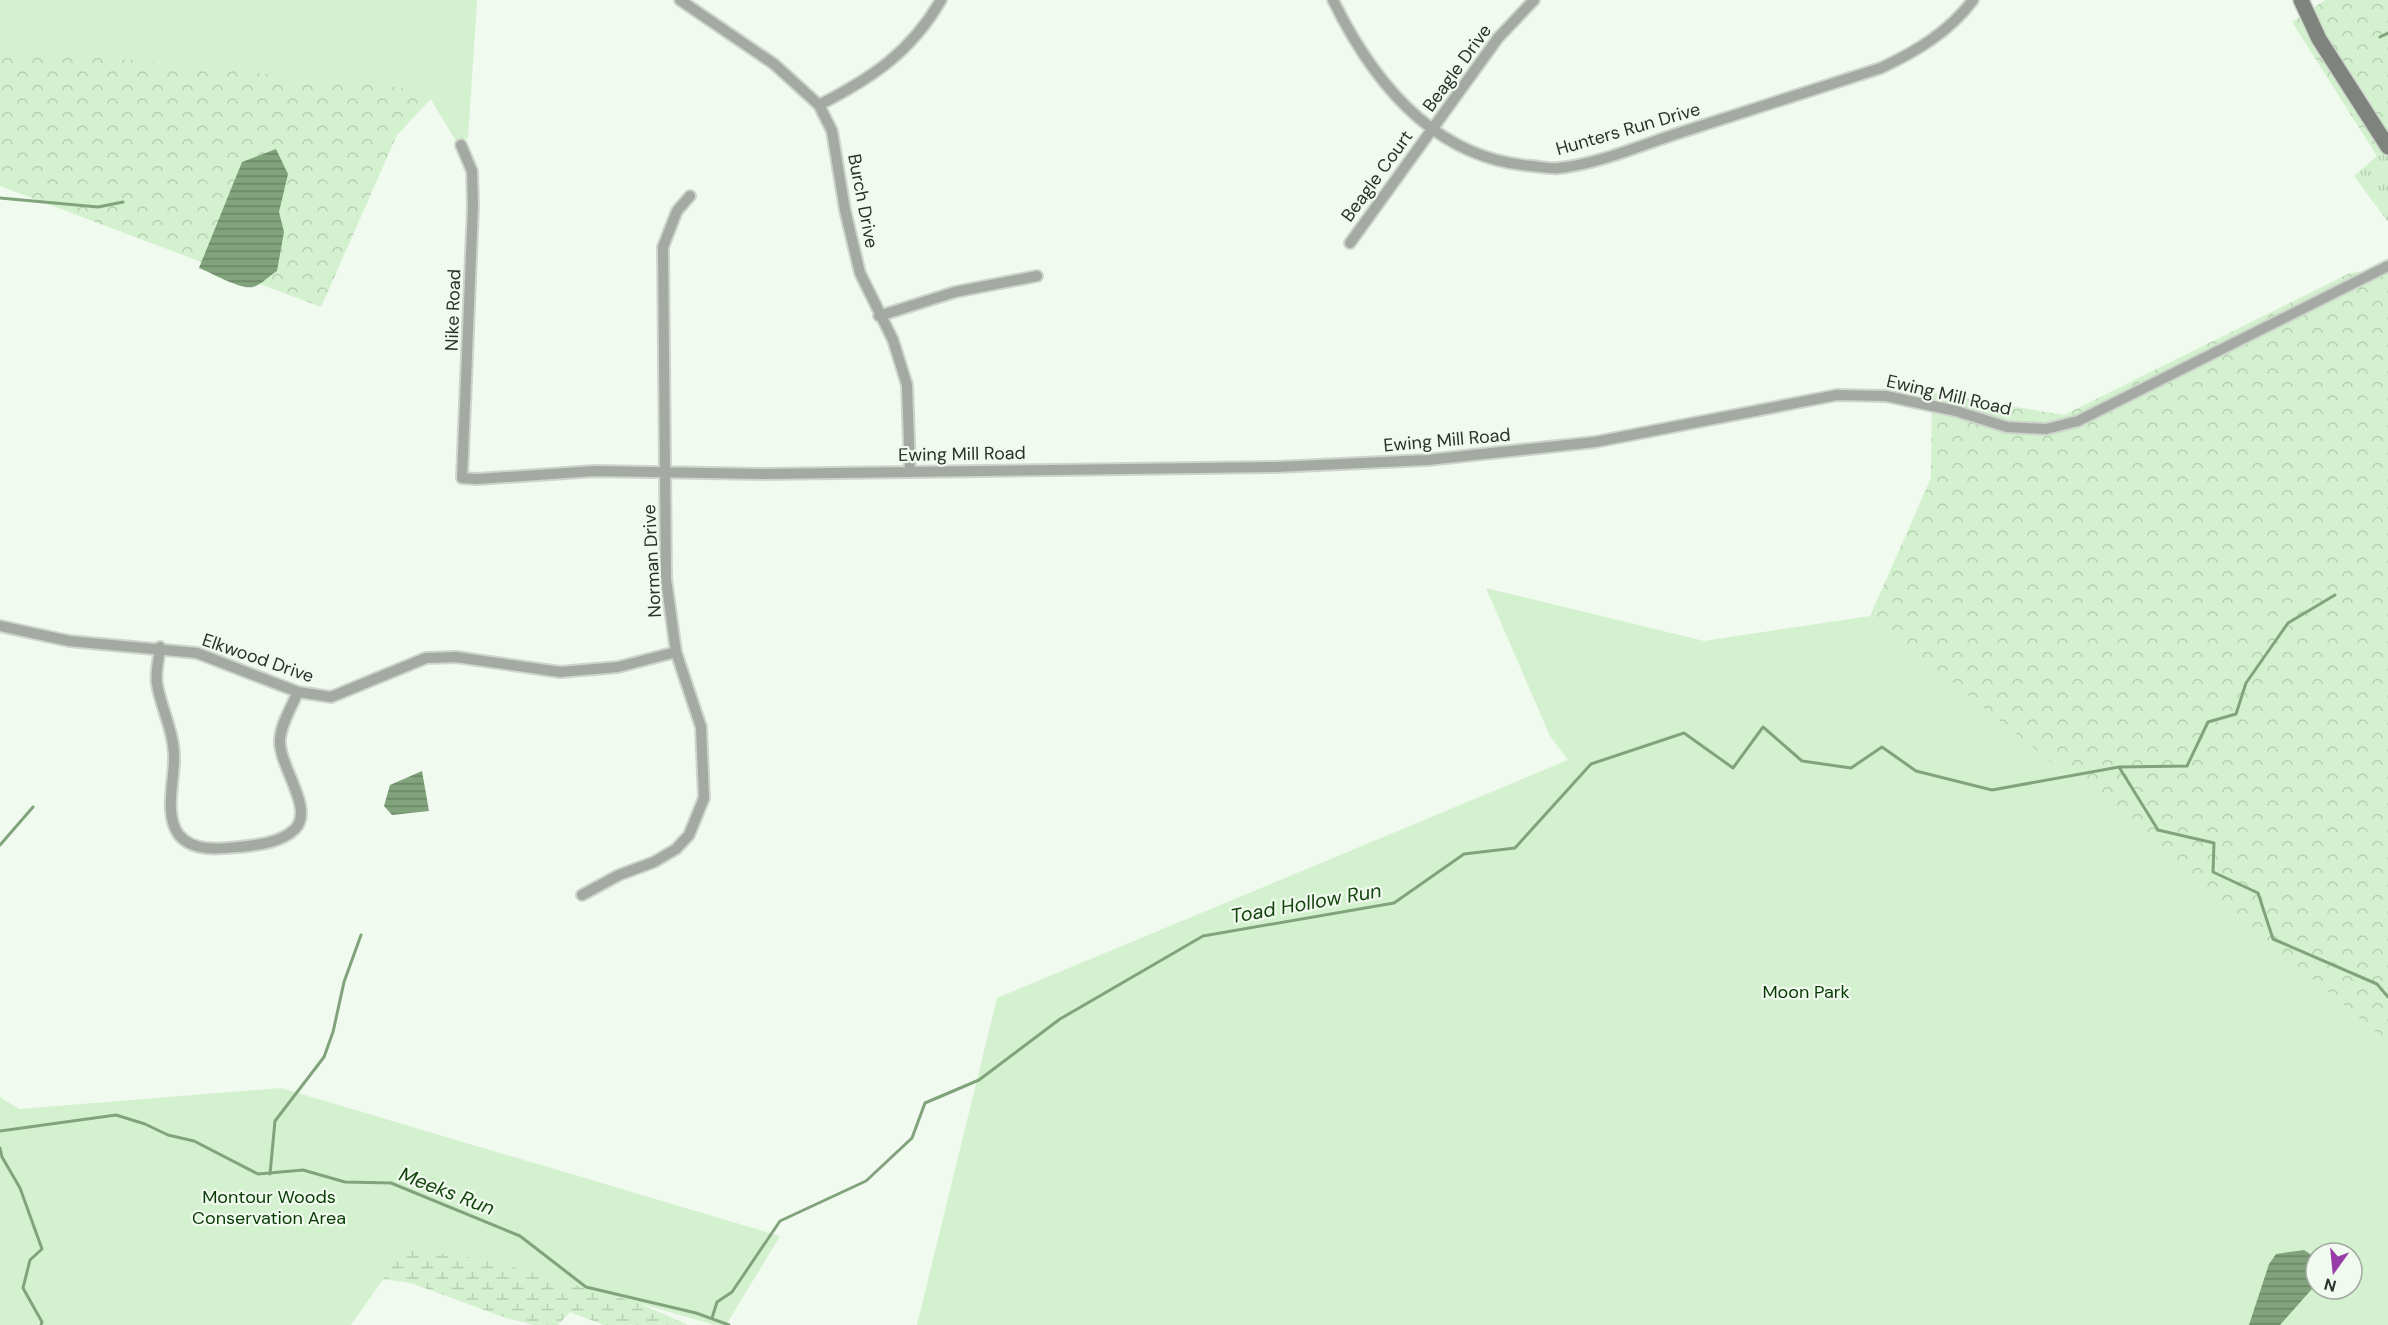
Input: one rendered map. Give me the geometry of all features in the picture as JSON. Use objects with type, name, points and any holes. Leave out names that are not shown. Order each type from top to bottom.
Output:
[{"type":"main road","points":[[2301,0],[2319,39],[2388,147]]},
{"type":"street","name":"Burch Drive","points":[[680,0],[774,64],[819,105],[834,140],[845,210],[860,273],[879,316],[893,340],[907,385],[910,471]]},
{"type":"street","points":[[819,105],[864,82],[911,45],[941,0]]},
{"type":"street","name":"Hunters Run Drive","points":[[1333,0],[1373,67],[1403,103],[1447,141],[1476,155],[1516,165],[1559,168],[1617,153],[1881,68],[1910,55],[1941,33],[1973,0]]},
{"type":"street","name":"Beagle Drive","points":[[1431,129],[1498,38],[1534,0]]},
{"type":"street","name":"Beagle Court","points":[[1350,243],[1431,129]]},
{"type":"street","name":"Nike Road","points":[[461,145],[472,171],[473,206],[462,478]]},
{"type":"street","name":"Norman Drive","points":[[582,895],[676,849],[689,835],[704,798],[701,727],[676,652],[666,579],[663,247],[677,211],[690,196]]},
{"type":"street","name":"Ewing Mill Road","points":[[462,478],[584,471],[763,474],[1275,467],[1427,460],[1595,442],[1837,395],[1886,396],[1956,411],[2007,427],[2046,429],[2078,421],[2388,266]]},
{"type":"street","points":[[879,316],[955,292],[1037,276]]},
{"type":"street","name":"Elkwood Drive","points":[[0,626],[69,641],[160,647],[197,653],[298,692],[331,697],[426,658],[456,657],[560,672],[618,667],[676,652]]},
{"type":"street","points":[[160,647],[156,682],[175,756],[171,810],[174,826],[188,844],[201,848],[237,847],[273,842],[295,829],[301,817],[301,804],[281,759],[280,737],[298,692]]},
{"type":"green space","points":[[0,0],[477,0],[468,138],[456,141],[425,90],[21,49],[0,60]]},
{"type":"green space","points":[[88,0],[477,0],[473,54],[397,135],[321,307],[0,186],[0,4]]},
{"type":"green space","points":[[2325,0],[2388,0],[2388,146],[2377,156],[2292,22]]},
{"type":"green space","points":[[2388,146],[2388,222],[2354,176]]},
{"type":"green space","points":[[2388,268],[2388,1045],[1870,616],[1931,478],[1932,393],[2064,415],[2350,273]]},
{"type":"green space","name":"Moon Park","points":[[1486,588],[1704,641],[1870,616],[2113,812],[2388,1042],[2388,1325],[917,1325],[997,998],[1568,760],[1550,736]]},
{"type":"green space","name":"Montour Woods Conservation Area","points":[[281,1088],[780,1236],[726,1325],[715,1325],[488,1260],[404,1249],[351,1325],[0,1325],[0,1097],[19,1109]]},
{"type":"green space","points":[[444,1237],[527,1254],[688,1325],[604,1325],[570,1312],[558,1325],[534,1325],[506,1318],[411,1283],[345,1274],[310,1254]]},
{"type":"shaded area","points":[[276,149],[288,174],[279,212],[284,232],[277,271],[259,284],[248,287],[234,284],[199,268],[242,162]]},
{"type":"shaded area","points":[[422,771],[429,811],[392,815],[384,806],[390,785]]},
{"type":"shaded area","points":[[2304,1250],[2304,1298],[2280,1325],[2249,1325],[2269,1264],[2276,1254]]},
{"type":"waterway","points":[[2380,37],[2388,33]]},
{"type":"waterway","points":[[0,198],[98,207],[123,202]]},
{"type":"waterway","points":[[2119,767],[2187,766],[2208,722],[2236,714],[2246,683],[2288,623],[2335,595]]},
{"type":"waterway","name":"Toad Hollow Run","points":[[712,1318],[717,1302],[732,1292],[780,1221],[866,1181],[912,1138],[925,1103],[979,1080],[1060,1019],[1203,936],[1394,903],[1464,854],[1515,848],[1591,764],[1684,733],[1733,768],[1763,727],[1802,761],[1851,768],[1882,747],[1916,771],[1992,790],[2119,767],[2158,830],[2214,843],[2213,872],[2258,893],[2273,939],[2377,984],[2388,997]]},
{"type":"waterway","points":[[0,845],[33,807]]},
{"type":"waterway","points":[[270,1174],[275,1121],[324,1057],[333,1032],[344,982],[361,935]]},
{"type":"waterway","name":"Meeks Run","points":[[0,1131],[116,1115],[145,1124],[168,1135],[194,1141],[258,1174],[303,1170],[345,1182],[391,1183],[520,1236],[586,1287],[696,1313],[729,1325]]},
{"type":"waterway","points":[[0,1148],[2,1157],[20,1188],[42,1249],[30,1260],[23,1288],[42,1322],[41,1325]]}]
